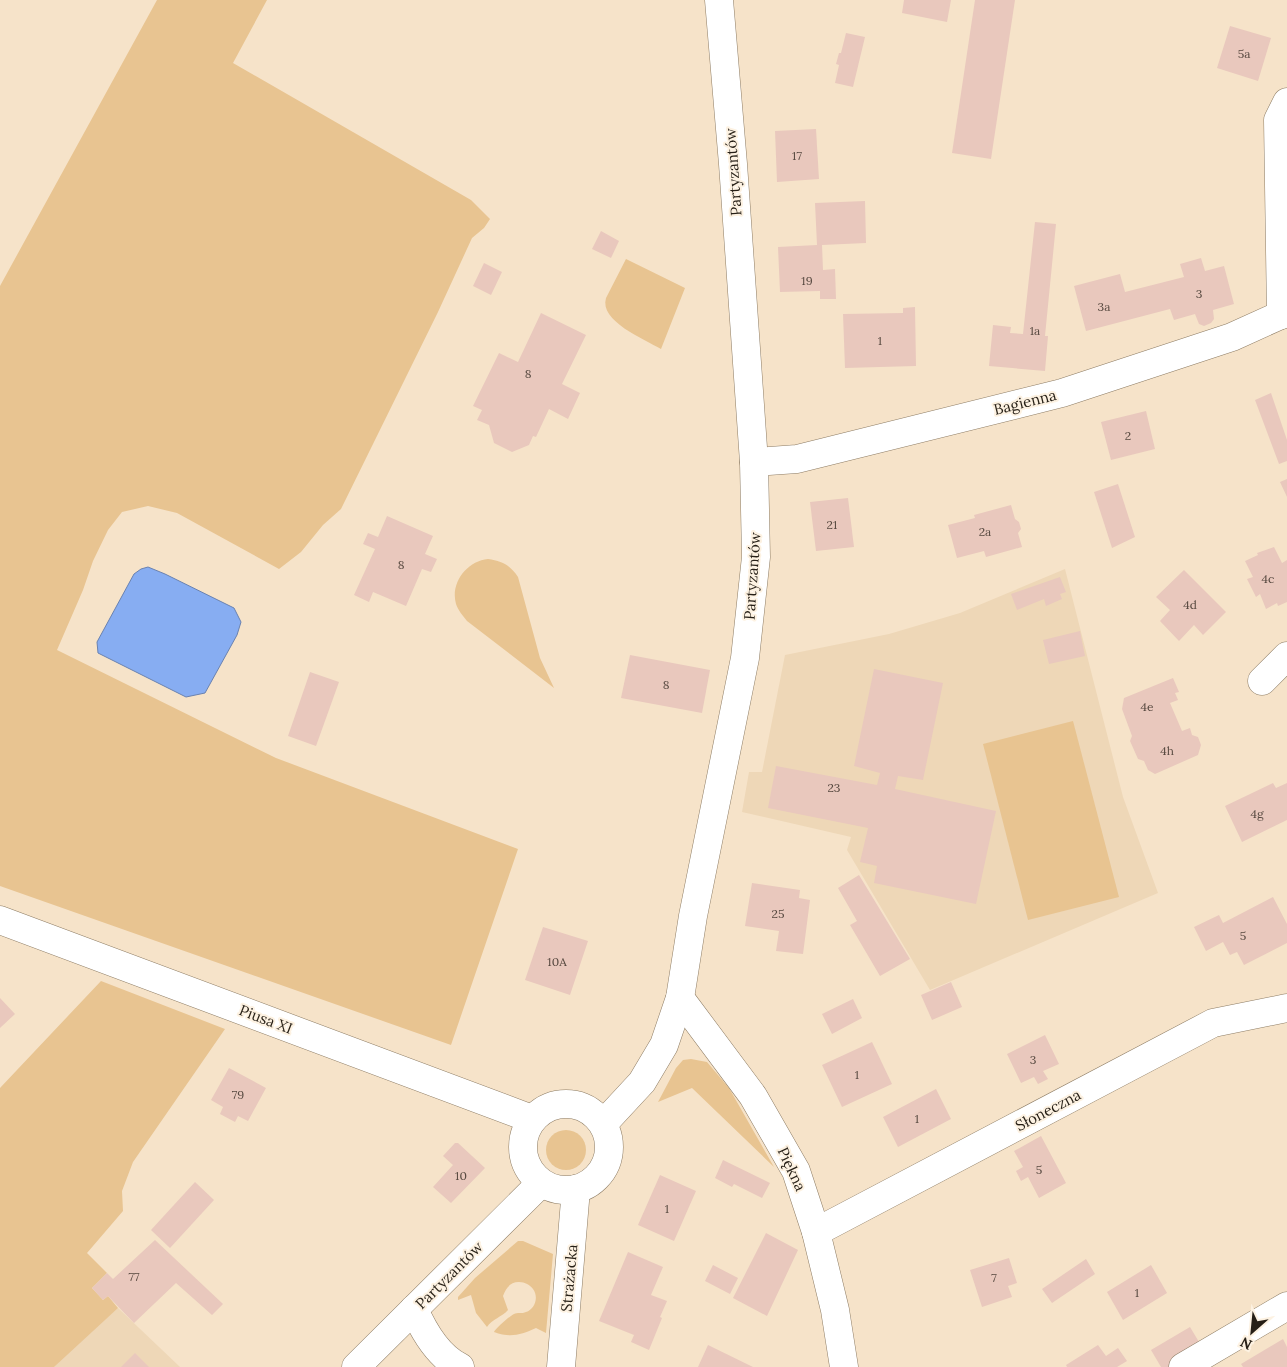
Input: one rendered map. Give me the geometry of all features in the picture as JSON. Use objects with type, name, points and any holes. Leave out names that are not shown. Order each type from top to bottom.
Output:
[{"type":"street","name":"Partyzantów","points":[[604,1123],[642,1082],[664,1045],[680,998],[693,916],[745,658],[756,557],[754,462],[733,164],[719,0]]},
{"type":"street","points":[[1284,313],[1278,120],[1287,102]]},
{"type":"street","name":"Bagienna","points":[[754,462],[797,459],[1062,393],[1232,337],[1284,313]]},
{"type":"street","points":[[1262,681],[1287,656]]},
{"type":"street","name":"Piusa XI","points":[[0,920],[532,1119]]},
{"type":"street","name":"Piękna","points":[[680,998],[753,1096],[796,1171],[816,1232],[835,1310],[844,1367]]},
{"type":"street","name":"Słoneczna","points":[[816,1232],[1213,1023],[1287,1008]]},
{"type":"street","points":[[565,1102],[589,1109],[604,1123],[610,1151],[606,1165],[595,1180],[576,1190],[564,1190],[541,1183],[529,1166],[522,1149],[525,1130],[532,1119],[543,1109],[565,1102]]},
{"type":"street","name":"Partyzantów","points":[[356,1367],[541,1183]]},
{"type":"street","name":"Strażacka","points":[[561,1367],[576,1190]]},
{"type":"street","points":[[1183,1367],[1287,1306]]},
{"type":"street","points":[[414,1309],[422,1327],[435,1346],[454,1364],[460,1367]]},
{"type":"shaded area","points":[[157,0],[267,0],[233,63],[471,200],[490,219],[484,228],[472,238],[438,312],[341,509],[323,525],[301,552],[279,569],[177,513],[148,506],[122,512],[108,530],[93,561],[83,590],[57,650],[276,758],[518,849],[451,1045],[0,886],[0,286]]},
{"type":"shaded area","points":[[626,259],[685,288],[661,349],[634,335],[616,322],[609,314],[606,298]]},
{"type":"shaded area","points":[[488,559],[505,564],[518,577],[540,658],[554,688],[467,621],[458,608],[455,596],[458,581],[462,574],[473,564]]},
{"type":"shaded area","points":[[1065,569],[1123,797],[1158,893],[930,990],[847,850],[851,837],[742,812],[749,772],[762,772],[785,655],[889,634],[960,613]]},
{"type":"shaded area","points":[[1073,721],[1119,897],[1028,920],[983,744]]},
{"type":"shaded area","points":[[101,981],[225,1029],[133,1162],[122,1191],[123,1211],[87,1253],[107,1273],[92,1288],[103,1300],[108,1296],[118,1308],[54,1367],[0,1367],[0,1088]]},
{"type":"shaded area","points":[[691,1059],[707,1062],[729,1088],[774,1167],[692,1088],[658,1102],[676,1068],[683,1060]]},
{"type":"shaded area","points":[[566,1130],[577,1133],[583,1139],[586,1150],[583,1161],[577,1167],[566,1170],[555,1167],[549,1161],[546,1150],[549,1139],[555,1133]]},
{"type":"shaded area","points":[[518,1241],[523,1241],[553,1254],[546,1333],[536,1328],[515,1335],[494,1332],[512,1315],[526,1312],[534,1306],[535,1292],[525,1283],[516,1282],[509,1286],[503,1296],[508,1310],[487,1327],[476,1313],[471,1295],[458,1300],[458,1297],[475,1278]]},
{"type":"shaded area","points":[[118,1308],[180,1367],[54,1367],[72,1348]]},
{"type":"water","points":[[148,567],[234,608],[241,622],[237,635],[205,693],[186,697],[98,653],[97,642],[134,574]]},
{"type":"building","points":[[904,0],[951,0],[947,22],[902,13]]},
{"type":"building","points":[[975,0],[1015,0],[991,159],[952,153]]},
{"type":"building","points":[[1230,26],[1271,38],[1258,81],[1217,68]]},
{"type":"building","points":[[846,33],[865,37],[853,87],[835,83],[839,65],[836,64]]},
{"type":"building","points":[[816,129],[819,179],[777,182],[775,131]]},
{"type":"building","points":[[865,201],[866,243],[822,245],[823,270],[835,269],[836,299],[820,299],[820,291],[780,292],[778,247],[817,245],[815,203]]},
{"type":"building","points":[[1035,222],[1056,224],[1045,336],[1048,336],[1045,371],[989,366],[993,325],[1011,327],[1010,333],[1023,334]]},
{"type":"building","points":[[601,231],[619,241],[611,258],[592,249]]},
{"type":"building","points":[[1201,258],[1205,271],[1224,266],[1234,304],[1213,310],[1214,319],[1211,323],[1204,326],[1199,324],[1195,314],[1174,320],[1170,309],[1086,331],[1074,286],[1120,274],[1125,292],[1184,277],[1180,264]]},
{"type":"building","points":[[484,263],[502,272],[491,295],[473,286]]},
{"type":"building","points":[[915,307],[916,366],[845,368],[843,314],[903,313],[903,308]]},
{"type":"building","points":[[541,313],[586,335],[562,384],[580,393],[568,419],[549,409],[536,437],[533,436],[529,445],[512,452],[494,443],[489,425],[477,420],[482,410],[473,406],[499,353],[518,362]]},
{"type":"building","points":[[1271,393],[1287,440],[1287,461],[1279,464],[1255,400]]},
{"type":"building","points":[[1146,411],[1155,449],[1111,460],[1101,422]]},
{"type":"building","points":[[1287,479],[1287,497],[1280,482]]},
{"type":"building","points":[[1118,484],[1135,537],[1112,548],[1094,492]]},
{"type":"building","points":[[848,498],[854,547],[816,551],[810,502]]},
{"type":"building","points":[[1011,505],[1015,519],[1019,522],[1021,529],[1018,533],[1022,547],[986,557],[984,551],[957,558],[948,525],[975,518],[974,515]]},
{"type":"building","points":[[387,516],[433,536],[425,554],[437,559],[431,572],[422,569],[406,606],[373,592],[369,602],[354,595],[375,549],[363,544],[368,533],[378,537]]},
{"type":"building","points":[[1274,547],[1282,563],[1287,560],[1287,602],[1278,606],[1277,603],[1266,609],[1260,594],[1256,597],[1247,579],[1253,577],[1245,561],[1258,555],[1257,553]]},
{"type":"building","points":[[1184,570],[1226,612],[1203,635],[1194,625],[1179,641],[1160,621],[1170,610],[1156,597]]},
{"type":"building","points":[[1060,577],[1066,592],[1060,594],[1062,599],[1046,606],[1044,599],[1017,610],[1011,594]]},
{"type":"building","points":[[1080,631],[1085,656],[1049,664],[1043,640]]},
{"type":"building","points":[[630,655],[710,670],[702,713],[621,698]]},
{"type":"building","points":[[874,669],[943,683],[923,780],[898,776],[895,789],[996,811],[976,904],[874,883],[877,866],[860,862],[868,828],[768,808],[776,766],[877,785],[880,773],[854,766]]},
{"type":"building","points":[[310,672],[339,682],[316,746],[288,736]]},
{"type":"building","points":[[1173,678],[1179,692],[1175,693],[1178,700],[1170,703],[1182,731],[1190,728],[1192,735],[1198,737],[1201,745],[1198,755],[1155,774],[1148,770],[1144,761],[1138,759],[1130,741],[1132,736],[1122,709],[1124,698]]},
{"type":"building","points":[[1273,783],[1276,788],[1287,783],[1287,820],[1242,842],[1225,806]]},
{"type":"building","points":[[859,875],[910,959],[880,976],[850,925],[857,921],[838,888]]},
{"type":"building","points":[[752,883],[800,890],[799,898],[810,900],[803,954],[776,951],[779,931],[745,926]]},
{"type":"building","points":[[1273,897],[1287,924],[1287,943],[1244,965],[1237,952],[1230,955],[1223,942],[1206,951],[1194,927],[1219,915],[1223,923]]},
{"type":"building","points":[[543,927],[588,941],[570,995],[525,980]]},
{"type":"building","points":[[951,982],[962,1007],[932,1020],[921,995]]},
{"type":"building","points":[[0,998],[15,1014],[0,1028]]},
{"type":"building","points":[[853,999],[862,1018],[832,1034],[822,1014]]},
{"type":"building","points":[[1045,1035],[1059,1064],[1043,1071],[1048,1079],[1038,1084],[1034,1077],[1021,1083],[1007,1054]]},
{"type":"building","points":[[872,1042],[892,1084],[842,1107],[822,1065]]},
{"type":"building","points":[[229,1068],[266,1088],[248,1121],[238,1116],[235,1122],[220,1114],[223,1107],[211,1100]]},
{"type":"building","points":[[936,1089],[951,1119],[898,1147],[883,1117]]},
{"type":"building","points":[[1041,1136],[1066,1183],[1039,1198],[1028,1177],[1021,1181],[1016,1171],[1023,1167],[1014,1151]]},
{"type":"building","points":[[455,1143],[458,1143],[485,1168],[451,1203],[433,1187],[453,1165],[443,1156]]},
{"type":"building","points":[[723,1160],[770,1183],[762,1198],[734,1184],[732,1187],[715,1178]]},
{"type":"building","points":[[660,1175],[696,1191],[674,1241],[638,1225]]},
{"type":"building","points":[[195,1182],[214,1200],[170,1248],[151,1230]]},
{"type":"building","points":[[766,1233],[798,1250],[767,1316],[733,1298]]},
{"type":"building","points":[[155,1240],[223,1304],[212,1315],[176,1283],[134,1323],[108,1296],[103,1300],[92,1288],[107,1273],[113,1279]]},
{"type":"building","points":[[628,1252],[663,1267],[651,1295],[667,1301],[649,1350],[631,1342],[634,1335],[599,1321]]},
{"type":"building","points":[[1009,1258],[1017,1283],[1008,1286],[1012,1297],[982,1307],[970,1270]]},
{"type":"building","points":[[1086,1259],[1095,1274],[1052,1303],[1042,1289]]},
{"type":"building","points":[[713,1265],[738,1278],[730,1294],[705,1281]]},
{"type":"building","points":[[1151,1265],[1167,1293],[1123,1320],[1107,1292]]},
{"type":"building","points":[[1190,1327],[1202,1347],[1168,1367],[1161,1367],[1151,1350]]},
{"type":"building","points":[[1283,1339],[1287,1347],[1287,1367],[1243,1367],[1241,1364]]},
{"type":"building","points":[[708,1345],[753,1367],[698,1367]]},
{"type":"building","points":[[1098,1345],[1106,1356],[1118,1348],[1127,1361],[1117,1367],[1067,1367],[1066,1365]]},
{"type":"building","points":[[135,1353],[149,1367],[121,1367]]}]
